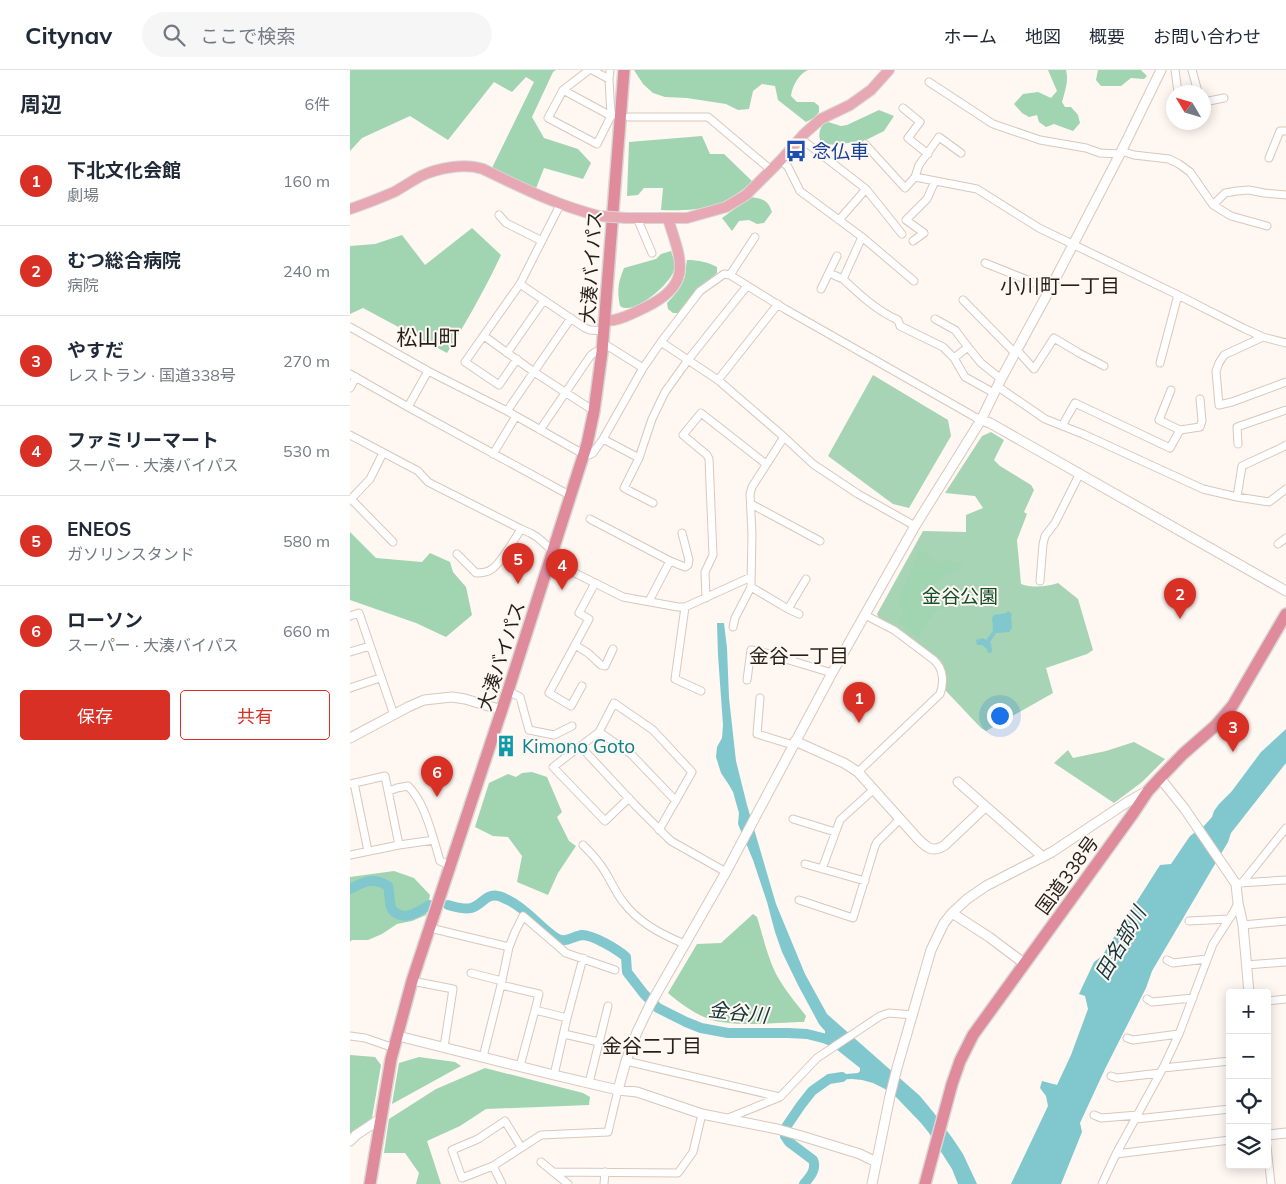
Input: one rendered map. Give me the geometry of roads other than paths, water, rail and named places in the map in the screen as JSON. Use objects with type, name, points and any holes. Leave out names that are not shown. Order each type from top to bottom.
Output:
[{"type":"highway","name":"大湊バイパス","points":[[370,1184],[394,1048],[412,982],[571,496],[584,454],[594,411],[603,347],[624,70]]},
{"type":"highway","name":"国道338号","points":[[925,1184],[960,1061],[973,1035],[1148,791],[1183,754],[1215,726],[1233,705],[1286,614]]},
{"type":"main road","points":[[350,210],[396,191],[421,176],[434,171],[477,167],[560,205],[598,216],[687,218],[726,207],[746,195],[800,138],[821,119],[850,105],[872,90],[889,70]]},
{"type":"main road","points":[[604,326],[659,301],[670,293],[676,284],[680,274],[681,263],[668,218]]},
{"type":"street","points":[[609,79],[590,70],[564,90],[548,118],[597,144],[612,116],[610,70]]},
{"type":"street","points":[[521,1147],[505,1121],[478,1139],[452,1150],[462,1178],[493,1166],[541,1135],[608,1132],[626,1061],[636,1032],[650,1005],[726,872],[832,673],[915,526],[981,420],[997,386],[1121,152],[1161,70]]},
{"type":"street","points":[[1175,70],[1177,85]]},
{"type":"street","points":[[1192,70],[1196,85]]},
{"type":"street","points":[[929,82],[993,124],[1040,140],[1100,152],[1121,152],[1169,159],[1180,164],[1190,172],[1213,205],[1231,216],[1267,226]]},
{"type":"street","points":[[564,90],[612,116]]},
{"type":"street","points":[[1211,101],[1224,98]]},
{"type":"street","points":[[903,108],[920,122],[908,138],[928,154]]},
{"type":"street","points":[[629,117],[708,117],[771,170]]},
{"type":"street","points":[[1269,158],[1280,131],[1286,131]]},
{"type":"street","points":[[865,144],[905,188],[915,177],[919,165],[939,137],[961,152]]},
{"type":"street","points":[[800,138],[866,189],[902,234]]},
{"type":"street","points":[[781,160],[788,167],[800,191],[862,237],[914,280]]},
{"type":"street","points":[[915,177],[977,189],[1039,228],[1222,318],[1263,337],[1286,344]]},
{"type":"street","points":[[913,241],[924,233],[906,220],[926,199],[935,181]]},
{"type":"street","points":[[839,220],[866,189]]},
{"type":"street","points":[[1213,205],[1225,193],[1237,191],[1249,190],[1286,195]]},
{"type":"street","points":[[517,360],[499,385],[465,362],[520,284],[560,205]]},
{"type":"street","points":[[499,215],[506,224],[542,241]]},
{"type":"street","points":[[637,218],[652,253]]},
{"type":"street","points":[[730,276],[755,237]]},
{"type":"street","points":[[842,279],[862,237]]},
{"type":"street","points":[[821,289],[837,256]]},
{"type":"street","points":[[985,263],[1050,289]]},
{"type":"street","points":[[829,273],[842,279],[889,316],[898,320],[900,326],[943,347],[954,358],[965,376],[997,386],[1045,419],[1083,434],[1203,489],[1269,502],[1286,489]]},
{"type":"street","points":[[350,327],[428,371],[589,455],[593,453],[603,439],[643,368],[661,342],[700,291],[724,274],[981,420],[990,423],[1080,473],[1286,591]]},
{"type":"street","points":[[520,284],[585,328],[590,330],[604,326]]},
{"type":"street","points":[[653,503],[624,488],[640,458],[652,419],[665,392],[747,286]]},
{"type":"street","points":[[1160,363],[1178,295]]},
{"type":"street","points":[[507,353],[544,300]]},
{"type":"street","points":[[963,300],[1034,369],[1054,338],[1104,366]]},
{"type":"street","points":[[718,380],[778,304]]},
{"type":"street","points":[[507,411],[571,318]]},
{"type":"street","points":[[935,319],[955,330],[997,386]]},
{"type":"street","points":[[484,336],[534,372],[594,411]]},
{"type":"street","points":[[1263,337],[1224,355],[1216,371],[1219,405],[1286,382]]},
{"type":"street","points":[[661,342],[718,380],[813,464],[858,494],[915,526]]},
{"type":"street","points":[[540,430],[591,355],[603,347],[643,368]]},
{"type":"street","points":[[954,358],[968,347]]},
{"type":"street","points":[[408,407],[428,371]]},
{"type":"street","points":[[350,388],[353,375],[571,496]]},
{"type":"street","points":[[1171,390],[1159,420],[1180,430],[1200,427],[1202,421],[1200,399]]},
{"type":"street","points":[[1062,426],[1075,403],[1170,448],[1180,430]]},
{"type":"street","points":[[1238,444],[1237,428],[1286,410]]},
{"type":"street","points":[[706,598],[704,572],[713,555],[709,459],[707,455],[683,435],[700,413],[766,464]]},
{"type":"street","points":[[493,454],[516,416]]},
{"type":"street","points":[[350,435],[418,471],[428,482],[537,537],[553,550],[575,573],[623,597],[678,607],[685,606],[751,578]]},
{"type":"street","points":[[733,627],[735,618],[751,587],[752,534],[750,494],[752,487],[784,437]]},
{"type":"street","points":[[603,439],[640,458]]},
{"type":"street","points":[[1237,497],[1242,466],[1286,445]]},
{"type":"street","points":[[383,453],[370,478],[351,499],[393,542]]},
{"type":"street","points":[[1040,581],[1044,536],[1055,523],[1080,473]]},
{"type":"street","points":[[751,504],[820,541]]},
{"type":"street","points":[[590,518],[670,561],[685,567],[690,560],[682,533]]},
{"type":"street","points":[[457,554],[476,573],[486,572],[493,569],[521,529]]},
{"type":"street","points":[[1278,544],[1286,538]]},
{"type":"street","points":[[649,602],[670,561]]},
{"type":"street","points":[[788,609],[806,579]]},
{"type":"street","points":[[582,686],[571,706],[549,693],[589,619],[579,613],[595,583]]},
{"type":"street","points":[[751,587],[799,614]]},
{"type":"street","points":[[685,606],[675,679],[701,691]]},
{"type":"street","points":[[350,616],[359,613],[394,715]]},
{"type":"street","points":[[858,772],[940,694],[942,676],[942,671],[937,663],[927,654],[894,630],[865,615]]},
{"type":"street","points":[[350,652],[370,646]]},
{"type":"street","points":[[575,646],[605,666],[613,649]]},
{"type":"street","points":[[747,680],[751,650],[832,673]]},
{"type":"street","points":[[350,688],[380,678]]},
{"type":"street","points":[[508,691],[520,697],[530,730],[554,735],[572,726]]},
{"type":"street","points":[[350,738],[424,700],[452,697],[502,710]]},
{"type":"street","points":[[760,698],[758,734],[794,743],[844,762],[858,772],[924,845],[934,850],[945,845],[985,807]]},
{"type":"street","points":[[629,798],[605,821],[553,767],[600,732],[614,703],[652,730],[692,772],[659,830]]},
{"type":"street","points":[[600,732],[631,754],[676,801]]},
{"type":"street","points":[[581,747],[659,830],[672,841],[726,872]]},
{"type":"street","points":[[368,851],[352,783],[385,776],[399,845]]},
{"type":"street","points":[[1160,778],[1239,883]]},
{"type":"street","points":[[958,782],[1043,858]]},
{"type":"street","points":[[389,791],[408,786],[413,792],[428,818],[440,861],[451,866]]},
{"type":"street","points":[[822,869],[840,820],[874,789]]},
{"type":"street","points":[[872,1184],[897,1068],[932,950],[944,923],[967,899],[986,886],[1043,858],[1126,803],[1148,791]]},
{"type":"street","points":[[793,819],[835,832]]},
{"type":"street","points":[[799,900],[853,918],[877,842],[900,819]]},
{"type":"street","points":[[1249,989],[1238,902],[1239,883],[1286,828]]},
{"type":"street","points":[[350,855],[434,840]]},
{"type":"street","points":[[583,845],[600,864],[624,904],[634,915],[668,938],[685,944]]},
{"type":"street","points":[[805,864],[865,881]]},
{"type":"street","points":[[1239,883],[1286,880]]},
{"type":"street","points":[[1102,1184],[1116,1154],[1162,1071],[1179,1034],[1213,944],[1238,902]]},
{"type":"street","points":[[952,913],[989,937],[1025,964]]},
{"type":"street","points":[[483,1057],[509,947],[523,916],[566,953],[615,970]]},
{"type":"street","points":[[1189,921],[1229,919]]},
{"type":"street","points":[[1242,925],[1286,921]]},
{"type":"street","points":[[430,928],[509,947]]},
{"type":"street","points":[[554,1075],[583,958]]},
{"type":"street","points":[[1167,960],[1173,962],[1207,959]]},
{"type":"street","points":[[1246,966],[1286,962]]},
{"type":"street","points":[[471,973],[539,994],[520,1066]]},
{"type":"street","points":[[412,982],[454,989],[444,1047]]},
{"type":"street","points":[[1147,999],[1152,1002],[1193,998]]},
{"type":"street","points":[[1271,1001],[1286,999]]},
{"type":"street","points":[[589,1083],[608,1006]]},
{"type":"street","points":[[535,1010],[567,1018]]},
{"type":"street","points":[[725,1119],[780,1098],[817,1058],[880,1016],[889,1013],[913,1015]]},
{"type":"street","points":[[564,1034],[599,1042]]},
{"type":"street","points":[[1127,1038],[1133,1040],[1179,1034]]},
{"type":"street","points":[[350,1036],[365,1038],[394,1048]]},
{"type":"street","points":[[398,1036],[618,1090],[637,1092],[702,1114],[777,1129],[806,1137],[860,1154],[876,1162]]},
{"type":"street","points":[[626,1061],[780,1098]]},
{"type":"street","points":[[1111,1076],[1117,1078],[1226,1062]]},
{"type":"street","points":[[1094,1116],[1101,1118],[1137,1117],[1226,1109]]},
{"type":"street","points":[[554,1172],[678,1173],[693,1152],[702,1114]]},
{"type":"street","points":[[350,1141],[380,1119]]},
{"type":"street","points":[[1271,1135],[1286,1133]]},
{"type":"street","points":[[1116,1154],[1226,1140]]},
{"type":"street","points":[[541,1162],[568,1184]]},
{"type":"street","points":[[493,1166],[502,1184]]},
{"type":"street","points":[[1269,1169],[1271,1184]]},
{"type":"street","points":[[604,1184],[605,1172]]},
{"type":"water","points":[[1008,611],[1012,614],[1012,628],[1009,632],[996,633],[990,642],[992,652],[988,653],[987,649],[982,645],[977,645],[976,640],[983,638],[986,640],[993,631],[992,618],[994,615]]},
{"type":"water","points":[[717,623],[724,623],[729,698],[736,761],[747,805],[776,904],[805,974],[827,1014],[920,1096],[934,1113],[963,1154],[977,1184],[958,1184],[952,1169],[929,1133],[896,1097],[885,1089],[862,1080],[829,1079],[834,1075],[858,1073],[860,1068],[836,1049],[821,1042],[825,1031],[819,1024],[782,952],[753,860],[738,824],[739,813],[733,792],[721,773],[716,757],[717,747],[722,738],[723,725]]},
{"type":"water","name":"田名部川","points":[[1286,729],[1286,763],[1231,833],[1228,842],[1152,971],[1146,988],[1080,1123],[1082,1132],[1061,1184],[1011,1184],[1048,1106],[1046,1096],[1040,1088],[1042,1081],[1057,1085],[1071,1055],[1088,1009],[1085,996],[1079,994],[1094,962],[1102,956],[1160,865],[1171,864],[1190,836],[1204,826],[1212,817],[1219,804],[1232,791],[1261,752]]},
{"type":"waterway","name":"金谷川","points":[[350,889],[369,881],[383,883],[388,886],[392,909],[394,912],[404,916],[430,905]]},
{"type":"waterway","name":"金谷川","points":[[448,905],[468,909],[475,907],[490,896],[499,896],[521,908],[559,940],[582,935],[598,940],[626,957],[627,972],[658,1008],[701,1028],[728,1033],[807,1034],[835,1041]]},
{"type":"waterway","points":[[786,1127],[812,1091],[829,1079],[842,1077]]},
{"type":"waterway","points":[[785,1136],[789,1142],[813,1160],[814,1167],[811,1176],[804,1184]]},
{"type":"place","name":"念仏車","points":[[796,151]]},
{"type":"place","name":"ENEOS","points":[[518,584]]},
{"type":"place","name":"ファミリーマート","points":[[562,590]]},
{"type":"place","name":"むつ総合病院","points":[[1180,619]]},
{"type":"place","name":"下北文化会館","points":[[859,723]]},
{"type":"place","name":"Kimono Goto","points":[[506,746]]},
{"type":"place","name":"やすだ","points":[[1233,752]]},
{"type":"place","name":"ローソン","points":[[437,797]]},
{"type":"district","name":"小川町一丁目","points":[[1060,285]]},
{"type":"district","name":"松山町","points":[[428,337]]},
{"type":"district","name":"金谷一丁目","points":[[799,655]]},
{"type":"district","name":"金谷二丁目","points":[[652,1045]]},
{"type":"park label","name":"金谷公園","points":[[960,596]]}]
